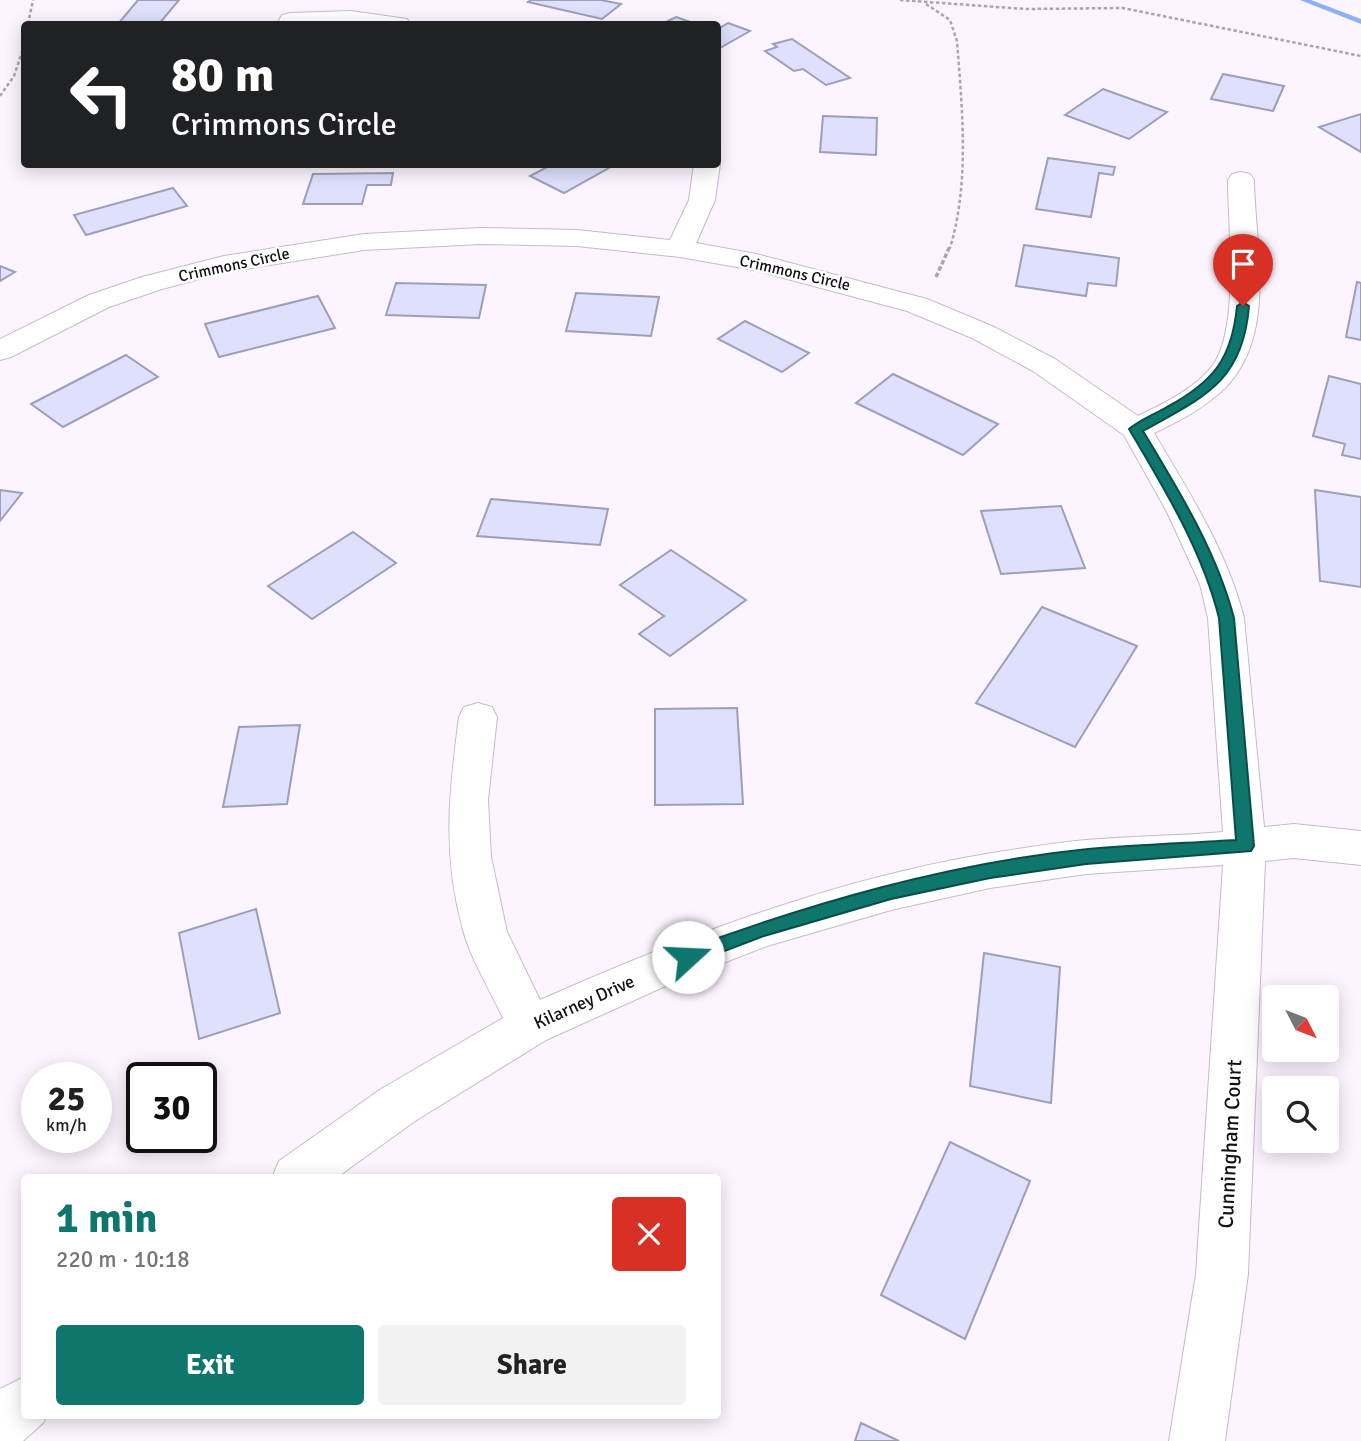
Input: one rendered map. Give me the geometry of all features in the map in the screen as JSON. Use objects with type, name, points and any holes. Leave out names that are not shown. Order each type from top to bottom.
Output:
[{"type":"street","points":[[290,20],[351,18],[375,21]]},
{"type":"street","points":[[680,249],[702,200],[706,168]]},
{"type":"street","points":[[1136,429],[1194,398],[1221,373],[1232,358],[1241,332],[1243,306],[1241,180]]},
{"type":"street","name":"Crimmons Circle","points":[[0,351],[99,302],[152,283],[224,264],[391,239],[480,236],[577,238],[680,249],[757,262],[917,305],[1018,349],[1136,429],[1184,512],[1218,584],[1226,618],[1245,846]]},
{"type":"street","points":[[478,717],[468,800],[470,857],[485,932],[530,1026]]},
{"type":"street","name":"Kilarney Drive","points":[[302,1174],[398,1105],[530,1026],[676,961],[762,929],[891,892],[990,871],[1086,857],[1294,841],[1361,848]]},
{"type":"street","name":"Cunningham Court","points":[[1197,1441],[1222,1273],[1245,846]]},
{"type":"street","points":[[0,1425],[21,1407]]},
{"type":"path","points":[[30,21],[33,0]]},
{"type":"path","points":[[900,0],[925,4],[1025,9],[1122,8],[1361,56]]},
{"type":"path","points":[[917,305],[941,269],[956,226],[964,142],[958,38],[951,21],[925,4]]},
{"type":"path","points":[[0,96],[14,76],[21,55]]},
{"type":"building","points":[[138,0],[179,0],[162,21],[120,21]]},
{"type":"building","points":[[601,0],[621,4],[602,19],[528,2]]},
{"type":"building","points":[[676,17],[687,21],[668,21]]},
{"type":"building","points":[[728,23],[750,31],[721,47],[721,27]]},
{"type":"building","points":[[792,39],[850,78],[826,85],[803,69],[794,71],[765,51],[777,47],[773,44]]},
{"type":"building","points":[[1223,74],[1284,86],[1273,111],[1211,99]]},
{"type":"building","points":[[1103,89],[1167,112],[1129,139],[1065,115]]},
{"type":"building","points":[[1361,114],[1361,152],[1319,127]]},
{"type":"building","points":[[823,116],[877,118],[876,155],[820,152]]},
{"type":"building","points":[[1048,158],[1115,167],[1113,175],[1099,173],[1091,217],[1036,209]]},
{"type":"building","points":[[545,168],[609,168],[564,193],[530,176]]},
{"type":"building","points":[[393,173],[391,185],[367,185],[362,204],[303,204],[313,174]]},
{"type":"building","points":[[173,188],[187,206],[86,235],[74,215]]},
{"type":"building","points":[[1024,245],[1119,258],[1116,286],[1088,283],[1086,296],[1016,286]]},
{"type":"building","points":[[0,266],[15,272],[0,281]]},
{"type":"building","points":[[1357,282],[1361,283],[1361,340],[1346,337]]},
{"type":"building","points":[[396,283],[486,285],[479,318],[386,315]]},
{"type":"building","points":[[576,293],[659,297],[651,336],[566,331]]},
{"type":"building","points":[[318,296],[335,328],[219,357],[205,324]]},
{"type":"building","points":[[745,321],[809,353],[782,372],[718,339]]},
{"type":"building","points":[[126,355],[158,377],[63,427],[31,404]]},
{"type":"building","points":[[893,374],[998,424],[963,455],[856,403]]},
{"type":"building","points":[[1329,376],[1361,384],[1361,459],[1342,455],[1345,444],[1313,436]]},
{"type":"building","points":[[0,490],[22,493],[0,521]]},
{"type":"building","points":[[1315,490],[1361,497],[1361,587],[1320,581]]},
{"type":"building","points":[[491,499],[608,509],[600,545],[477,536]]},
{"type":"building","points":[[1061,506],[1085,568],[1001,574],[981,511]]},
{"type":"building","points":[[353,532],[396,563],[312,619],[268,586]]},
{"type":"building","points":[[671,550],[746,600],[670,656],[639,634],[664,616],[620,585]]},
{"type":"building","points":[[1042,607],[1137,646],[1075,747],[976,703]]},
{"type":"building","points":[[737,708],[743,804],[655,805],[655,709]]},
{"type":"building","points":[[300,725],[287,804],[223,807],[239,727]]},
{"type":"building","points":[[256,909],[280,1013],[199,1039],[179,933]]},
{"type":"building","points":[[984,953],[1060,967],[1051,1103],[970,1086]]},
{"type":"building","points":[[950,1142],[1030,1181],[965,1339],[881,1295]]},
{"type":"building","points":[[861,1423],[899,1441],[855,1441]]},
{"type":"waterway","points":[[1304,0],[1361,22]]},
{"type":"route","points":[[688,957],[762,929],[891,892],[990,871],[1086,857],[1245,846],[1226,618],[1218,584],[1184,512],[1136,429],[1194,398],[1221,373],[1232,358],[1241,332],[1243,306]]}]
